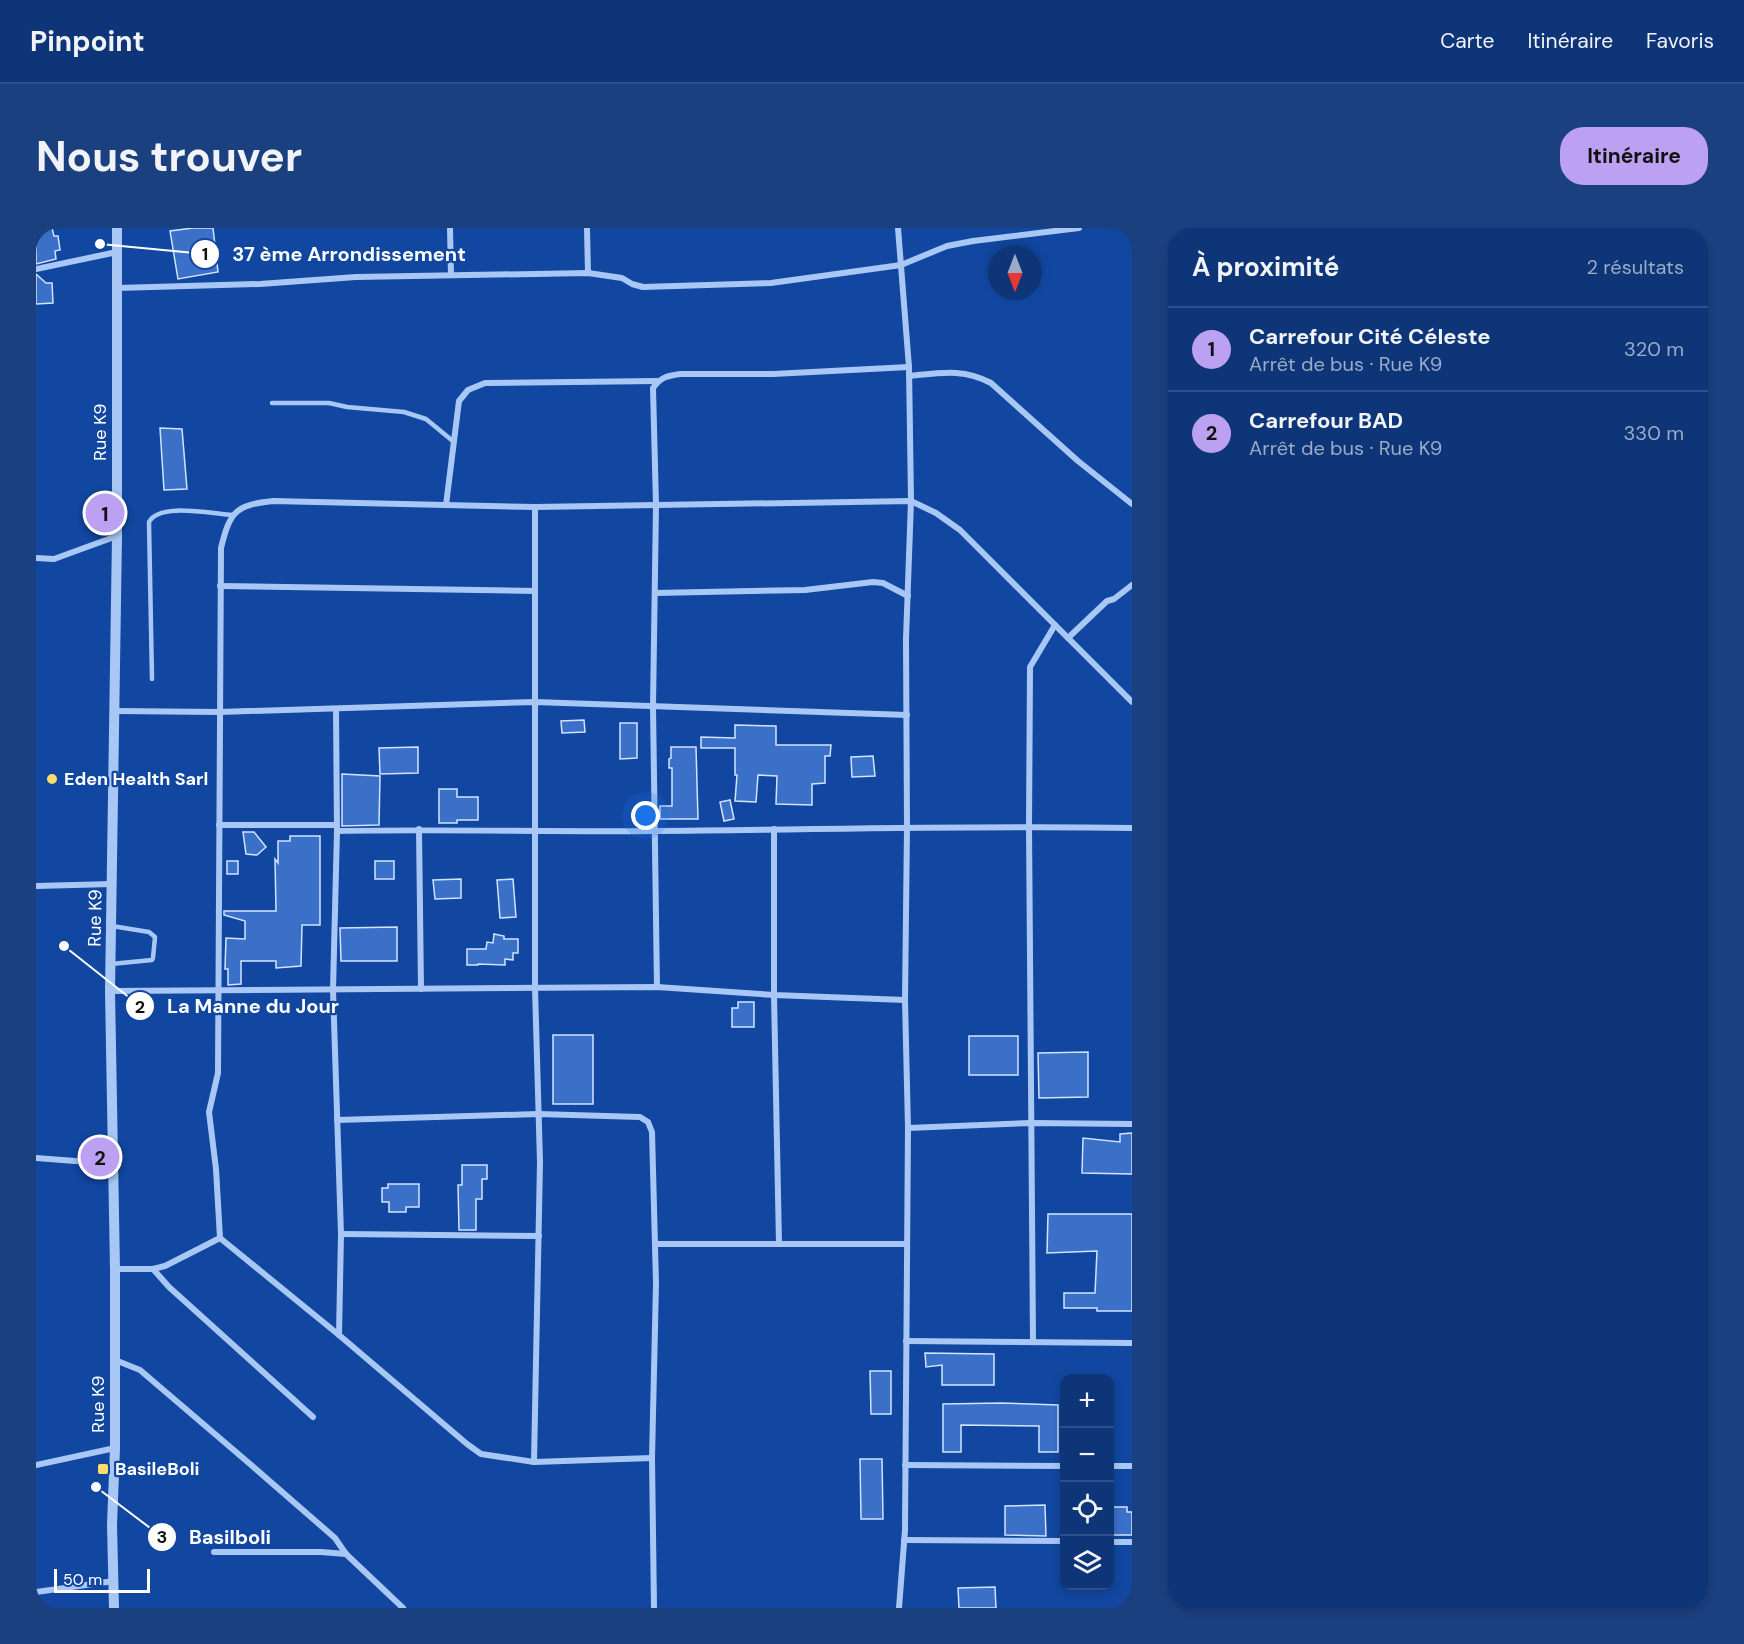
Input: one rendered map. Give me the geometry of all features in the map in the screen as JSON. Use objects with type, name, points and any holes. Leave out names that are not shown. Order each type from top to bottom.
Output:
[{"type":"street","name":"Rue K9","points":[[114,1608],[112,1526],[115,1448],[115,1269],[110,991],[117,536],[117,228]]},
{"type":"street","points":[[450,228],[451,275]]},
{"type":"street","points":[[587,228],[588,273]]},
{"type":"street","points":[[898,228],[909,367],[910,501],[905,1000],[908,1128],[905,1465],[904,1540],[899,1608]]},
{"type":"street","points":[[117,288],[260,284],[356,277],[588,273],[622,278],[643,287],[771,282],[901,265],[947,246],[988,238],[1079,228]]},
{"type":"street","points":[[36,269],[118,252]]},
{"type":"street","points":[[657,987],[653,707],[656,505],[653,388],[658,381],[667,376],[687,374],[773,374],[909,367]]},
{"type":"street","points":[[909,376],[953,372],[975,375],[991,383],[1078,461],[1132,504]]},
{"type":"street","points":[[446,505],[459,401],[468,390],[485,383],[658,381]]},
{"type":"street","points":[[652,1458],[534,1462],[481,1454],[220,1238],[216,1169],[209,1112],[218,1073],[221,548],[226,526],[232,515],[249,504],[273,501],[535,507],[910,501],[936,513],[960,530],[1132,702]]},
{"type":"street","points":[[534,1462],[539,1236],[535,988],[535,507]]},
{"type":"street","points":[[36,558],[54,560],[117,536]]},
{"type":"street","points":[[655,593],[805,590],[873,582],[883,583],[908,596]]},
{"type":"street","points":[[1068,638],[1107,601],[1114,599],[1132,585]]},
{"type":"street","points":[[220,586],[535,591]]},
{"type":"street","points":[[1033,1342],[1030,667],[1055,625]]},
{"type":"street","points":[[115,711],[219,712],[536,702],[907,714]]},
{"type":"street","points":[[336,709],[333,990],[341,1234],[339,1335]]},
{"type":"street","points":[[219,825],[535,832],[1029,826],[1132,828]]},
{"type":"street","points":[[419,829],[421,989]]},
{"type":"street","points":[[774,829],[774,995],[779,1244]]},
{"type":"street","points":[[36,886],[112,884]]},
{"type":"street","points":[[110,991],[657,987],[774,995],[905,1000]]},
{"type":"street","points":[[337,1120],[538,1114],[640,1117],[648,1122],[652,1132],[656,1283],[652,1458],[654,1608]]},
{"type":"street","points":[[908,1128],[1031,1123],[1132,1124]]},
{"type":"street","points":[[36,1158],[114,1164]]},
{"type":"street","points":[[341,1234],[539,1236]]},
{"type":"street","points":[[115,1269],[153,1269],[165,1266],[220,1238]]},
{"type":"street","points":[[655,1244],[907,1244]]},
{"type":"street","points":[[153,1269],[169,1287],[313,1417]]},
{"type":"street","points":[[906,1341],[1132,1343]]},
{"type":"street","points":[[115,1360],[140,1370],[149,1377],[335,1538],[346,1554],[403,1608]]},
{"type":"street","points":[[36,1465],[115,1448]]},
{"type":"street","points":[[905,1465],[1060,1466]]},
{"type":"street","points":[[1114,1466],[1132,1466]]},
{"type":"street","points":[[904,1540],[1060,1541]]},
{"type":"street","points":[[1114,1542],[1132,1542]]},
{"type":"street","points":[[214,1552],[346,1554]]},
{"type":"street","points":[[36,1592],[114,1581]]},
{"type":"lane","points":[[272,403],[329,403],[347,407],[404,412],[426,419],[454,442]]},
{"type":"lane","points":[[152,679],[148,522],[151,517],[168,510],[232,515]]},
{"type":"lane","points":[[111,964],[152,960],[154,937],[149,932],[112,926]]},
{"type":"building","points":[[36,228],[52,228],[54,236],[58,236],[60,250],[55,251],[56,259],[36,264]]},
{"type":"building","points":[[213,228],[218,272],[178,279],[170,231]]},
{"type":"building","points":[[36,274],[46,283],[52,283],[53,303],[36,304]]},
{"type":"building","points":[[160,428],[182,429],[187,489],[164,490]]},
{"type":"building","points":[[584,720],[585,732],[562,733],[561,721]]},
{"type":"building","points":[[620,723],[637,723],[637,758],[620,759]]},
{"type":"building","points":[[735,725],[776,726],[776,745],[831,745],[830,756],[825,756],[825,783],[812,784],[812,805],[776,804],[777,776],[758,775],[756,802],[735,801],[737,775],[735,775],[735,748],[701,748],[701,737],[735,738]]},
{"type":"building","points":[[418,747],[418,773],[380,774],[379,748]]},
{"type":"building","points":[[671,747],[696,747],[698,819],[660,819],[660,806],[672,806],[672,768],[669,768]]},
{"type":"building","points":[[873,756],[875,776],[852,777],[851,757]]},
{"type":"building","points":[[342,774],[380,776],[379,825],[342,826]]},
{"type":"building","points":[[439,789],[457,789],[457,797],[478,797],[478,820],[439,823]]},
{"type":"building","points":[[730,800],[734,819],[724,821],[720,802]]},
{"type":"building","points":[[243,832],[254,832],[266,847],[257,855],[246,854]]},
{"type":"building","points":[[290,836],[320,836],[320,925],[302,925],[301,966],[276,968],[276,961],[241,961],[241,984],[228,985],[228,969],[225,969],[226,938],[245,939],[245,921],[224,915],[224,911],[276,911],[275,859],[278,863],[278,841],[290,841]]},
{"type":"building","points":[[227,861],[238,861],[238,874],[227,874]]},
{"type":"building","points":[[375,861],[394,861],[394,879],[375,879]]},
{"type":"building","points":[[461,879],[461,898],[435,899],[433,880]]},
{"type":"building","points":[[513,879],[516,917],[500,918],[497,880]]},
{"type":"building","points":[[397,927],[397,961],[341,961],[340,928]]},
{"type":"building","points":[[494,934],[504,936],[504,939],[518,939],[518,953],[513,953],[513,960],[505,959],[505,965],[467,965],[467,949],[486,949],[487,942],[493,943]]},
{"type":"building","points":[[738,1002],[754,1002],[754,1027],[732,1027],[732,1008],[738,1008]]},
{"type":"building","points":[[553,1035],[593,1035],[593,1104],[553,1104]]},
{"type":"building","points":[[969,1036],[1018,1036],[1018,1075],[969,1075]]},
{"type":"building","points":[[1088,1052],[1088,1097],[1039,1098],[1038,1053]]},
{"type":"building","points":[[1132,1133],[1132,1174],[1082,1173],[1083,1138],[1120,1142],[1120,1134]]},
{"type":"building","points":[[462,1165],[487,1165],[487,1179],[482,1179],[482,1199],[476,1199],[476,1230],[459,1230],[458,1185],[462,1185]]},
{"type":"building","points":[[388,1184],[419,1184],[419,1207],[406,1207],[406,1212],[389,1212],[389,1202],[382,1202],[382,1188],[388,1188]]},
{"type":"building","points":[[1048,1214],[1132,1214],[1132,1311],[1064,1308],[1064,1293],[1095,1293],[1097,1251],[1047,1253]]},
{"type":"building","points":[[925,1353],[994,1354],[994,1385],[942,1385],[942,1365],[926,1367]]},
{"type":"building","points":[[870,1371],[891,1371],[891,1414],[871,1414]]},
{"type":"building","points":[[943,1404],[1058,1405],[1058,1452],[1039,1452],[1039,1426],[961,1425],[961,1452],[943,1452]]},
{"type":"building","points":[[860,1459],[882,1459],[883,1519],[861,1519]]},
{"type":"building","points":[[1045,1505],[1046,1536],[1005,1535],[1005,1506]]},
{"type":"building","points":[[1114,1507],[1127,1507],[1127,1512],[1132,1512],[1132,1535],[1114,1535]]},
{"type":"building","points":[[995,1587],[996,1608],[959,1608],[958,1588]]},
{"type":"place","name":"37 ème Arrondissement","points":[[100,244]]},
{"type":"place","name":"Carrefour Cité Céleste","points":[[105,513]]},
{"type":"place","name":"Eden Health Sarl","points":[[52,779]]},
{"type":"place","name":"La Manne du Jour","points":[[64,946]]},
{"type":"place","name":"Carrefour BAD","points":[[100,1157]]},
{"type":"place","name":"BasileBoli","points":[[103,1469]]},
{"type":"place","name":"Basilboli","points":[[96,1487]]}]
